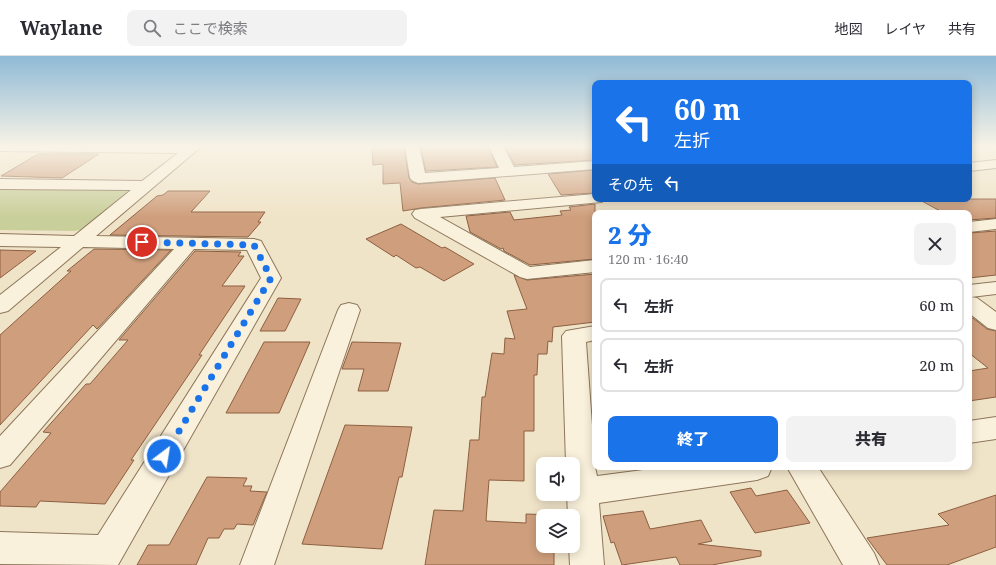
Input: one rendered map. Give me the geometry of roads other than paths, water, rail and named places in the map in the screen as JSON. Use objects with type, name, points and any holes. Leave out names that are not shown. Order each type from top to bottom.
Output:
[{"type":"street","points":[[2,302],[166,170]]},
{"type":"street","points":[[416,170],[418,178],[512,170]]},
{"type":"street","points":[[0,184],[146,186]]},
{"type":"street","points":[[592,199],[420,214],[527,273],[592,266]]},
{"type":"street","points":[[972,227],[996,224]]},
{"type":"street","points":[[0,240],[254,245],[271,278],[103,559],[0,548]]},
{"type":"street","points":[[0,456],[190,243]]},
{"type":"street","points":[[972,291],[996,288]]},
{"type":"street","points":[[972,305],[996,323]]},
{"type":"street","points":[[257,565],[348,310]]},
{"type":"street","points":[[587,565],[574,336],[592,333]]},
{"type":"street","points":[[972,432],[996,428]]},
{"type":"street","points":[[583,492],[736,470]]},
{"type":"street","points":[[804,470],[862,565]]}]
